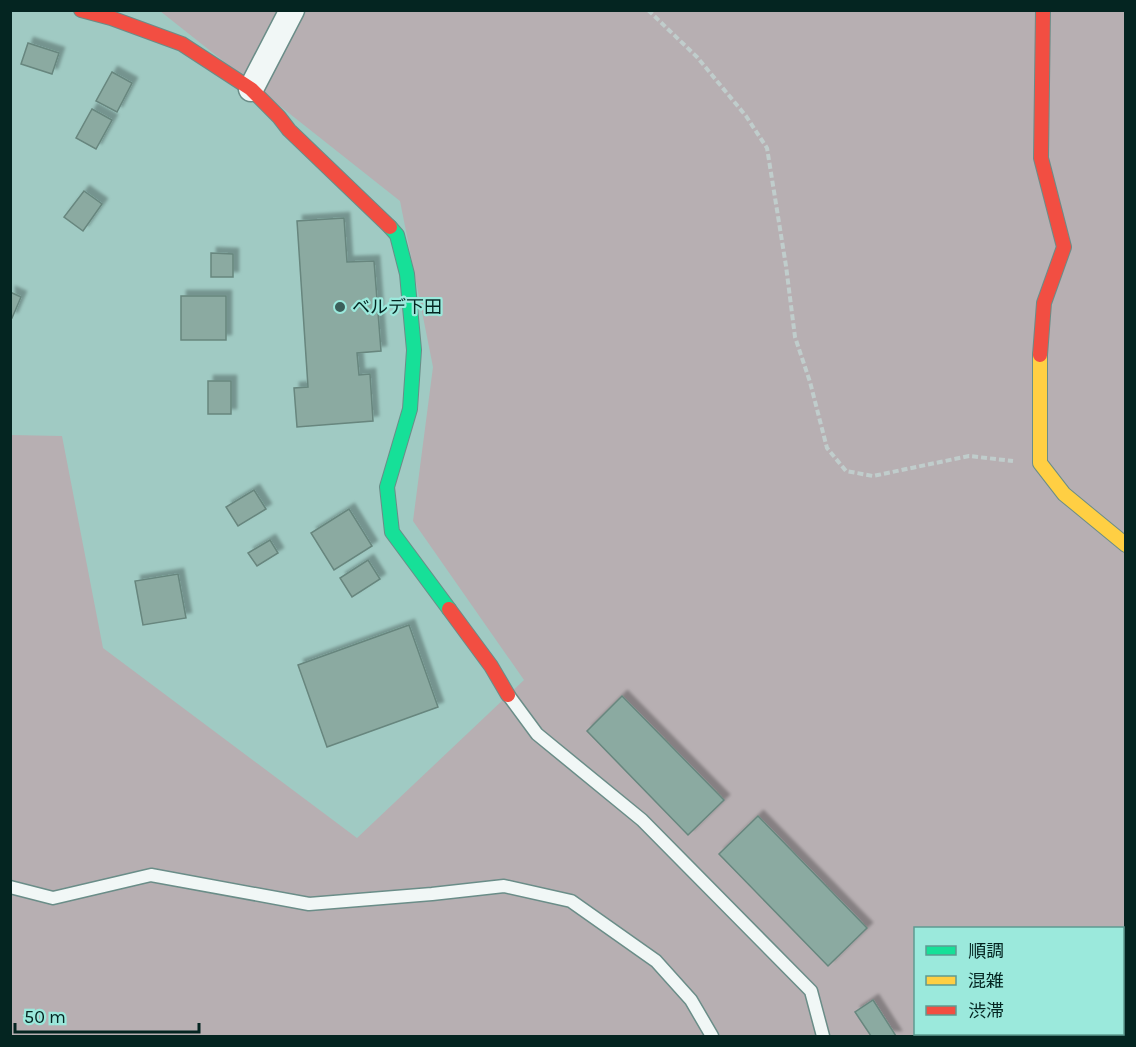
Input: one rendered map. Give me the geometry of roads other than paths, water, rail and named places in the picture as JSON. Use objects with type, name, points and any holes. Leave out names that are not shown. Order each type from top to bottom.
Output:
[{"type":"street","points":[[81,10],[111,18],[182,44],[250,89],[397,235],[407,274],[414,350],[410,409],[387,486],[392,532],[491,666],[508,695]]},
{"type":"street","points":[[250,89],[292,10]]},
{"type":"street","points":[[1043,10],[1041,158],[1064,248],[1044,303],[1039,373],[1040,463],[1064,494],[1125,545]]},
{"type":"lane","points":[[508,695],[537,734],[642,820],[811,991],[823,1036]]},
{"type":"lane","points":[[10,887],[53,898],[151,875],[309,904],[504,886],[571,901],[656,961],[692,1000],[712,1036]]},
{"type":"place","name":"ベルデ下田","points":[[340,307]]}]
